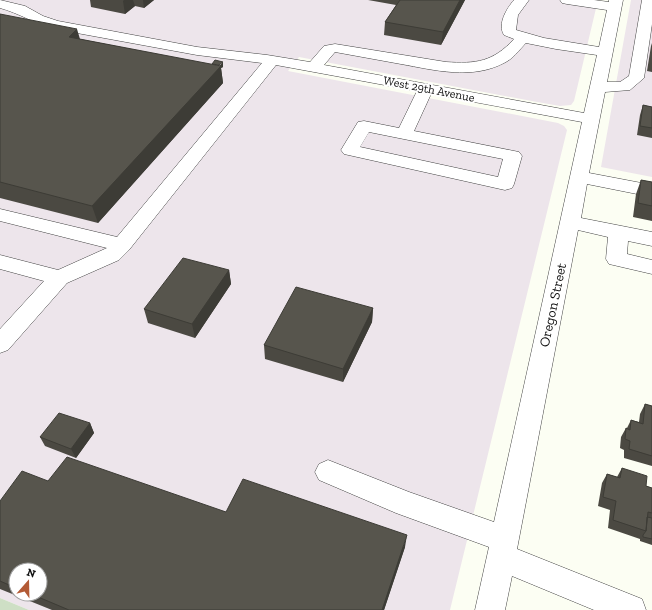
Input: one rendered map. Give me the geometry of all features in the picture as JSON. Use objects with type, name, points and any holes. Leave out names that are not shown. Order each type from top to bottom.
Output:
[{"type":"street","points":[[522,0],[517,3],[508,25],[509,32],[522,38],[604,52]]},
{"type":"street","points":[[567,0],[615,4]]},
{"type":"street","points":[[597,87],[624,87],[636,78],[646,0]]},
{"type":"street","name":"West 29th Avenue","points":[[0,4],[20,9],[38,19],[56,25],[197,51],[269,60],[591,120]]},
{"type":"street","name":"Oregon Street","points":[[490,610],[615,4]]},
{"type":"street","points":[[314,68],[329,49],[338,48],[446,67],[460,68],[500,60],[522,38]]},
{"type":"street","points":[[0,344],[59,278],[112,255],[122,245],[269,60]]},
{"type":"street","points":[[404,134],[426,89]]},
{"type":"street","points":[[364,126],[404,134],[514,156],[505,184],[350,150],[364,126]]},
{"type":"street","points":[[579,177],[652,191]]},
{"type":"street","points":[[0,215],[122,245]]},
{"type":"street","points":[[570,222],[652,239]]},
{"type":"street","points":[[619,232],[616,259],[652,267]]},
{"type":"street","points":[[2,265],[59,278]]},
{"type":"street","points":[[328,472],[406,504],[503,548],[631,610]]},
{"type":"shaded area","points":[[0,0],[598,0],[574,101],[571,105],[560,106],[537,102],[299,57],[288,71],[558,123],[564,126],[567,130],[450,610],[29,610],[10,602],[48,602],[48,562],[8,562],[8,601],[0,598]]},
{"type":"shaded area","points":[[631,0],[652,0],[652,177],[601,167]]},
{"type":"green space","points":[[0,598],[29,610],[0,610]]},
{"type":"building","points":[[400,0],[460,0],[443,32],[385,22]]},
{"type":"building","points":[[0,14],[77,29],[69,37],[221,66],[92,206],[0,182]]},
{"type":"building","points":[[215,60],[223,62],[219,65],[212,64]]},
{"type":"building","points":[[643,105],[652,107],[652,128],[640,126]]},
{"type":"building","points":[[641,180],[652,182],[652,206],[638,203]]},
{"type":"building","points":[[183,258],[229,270],[192,324],[144,309]]},
{"type":"building","points":[[296,287],[373,308],[343,369],[264,345]]},
{"type":"building","points":[[645,404],[652,406],[652,456],[629,449],[630,441],[625,439],[626,428],[630,430],[631,420],[643,424]]},
{"type":"building","points":[[59,413],[90,423],[71,449],[40,437]]},
{"type":"building","points":[[67,457],[226,512],[243,479],[407,535],[382,610],[69,610],[48,601],[48,562],[8,562],[8,584],[0,581],[0,501],[22,471],[48,481]]},
{"type":"building","points":[[622,468],[647,476],[646,486],[652,488],[652,513],[648,512],[646,531],[613,520],[616,501],[603,497],[607,474],[620,478]]},
{"type":"building","points":[[647,517],[652,518],[652,539],[643,537],[646,531]]}]
